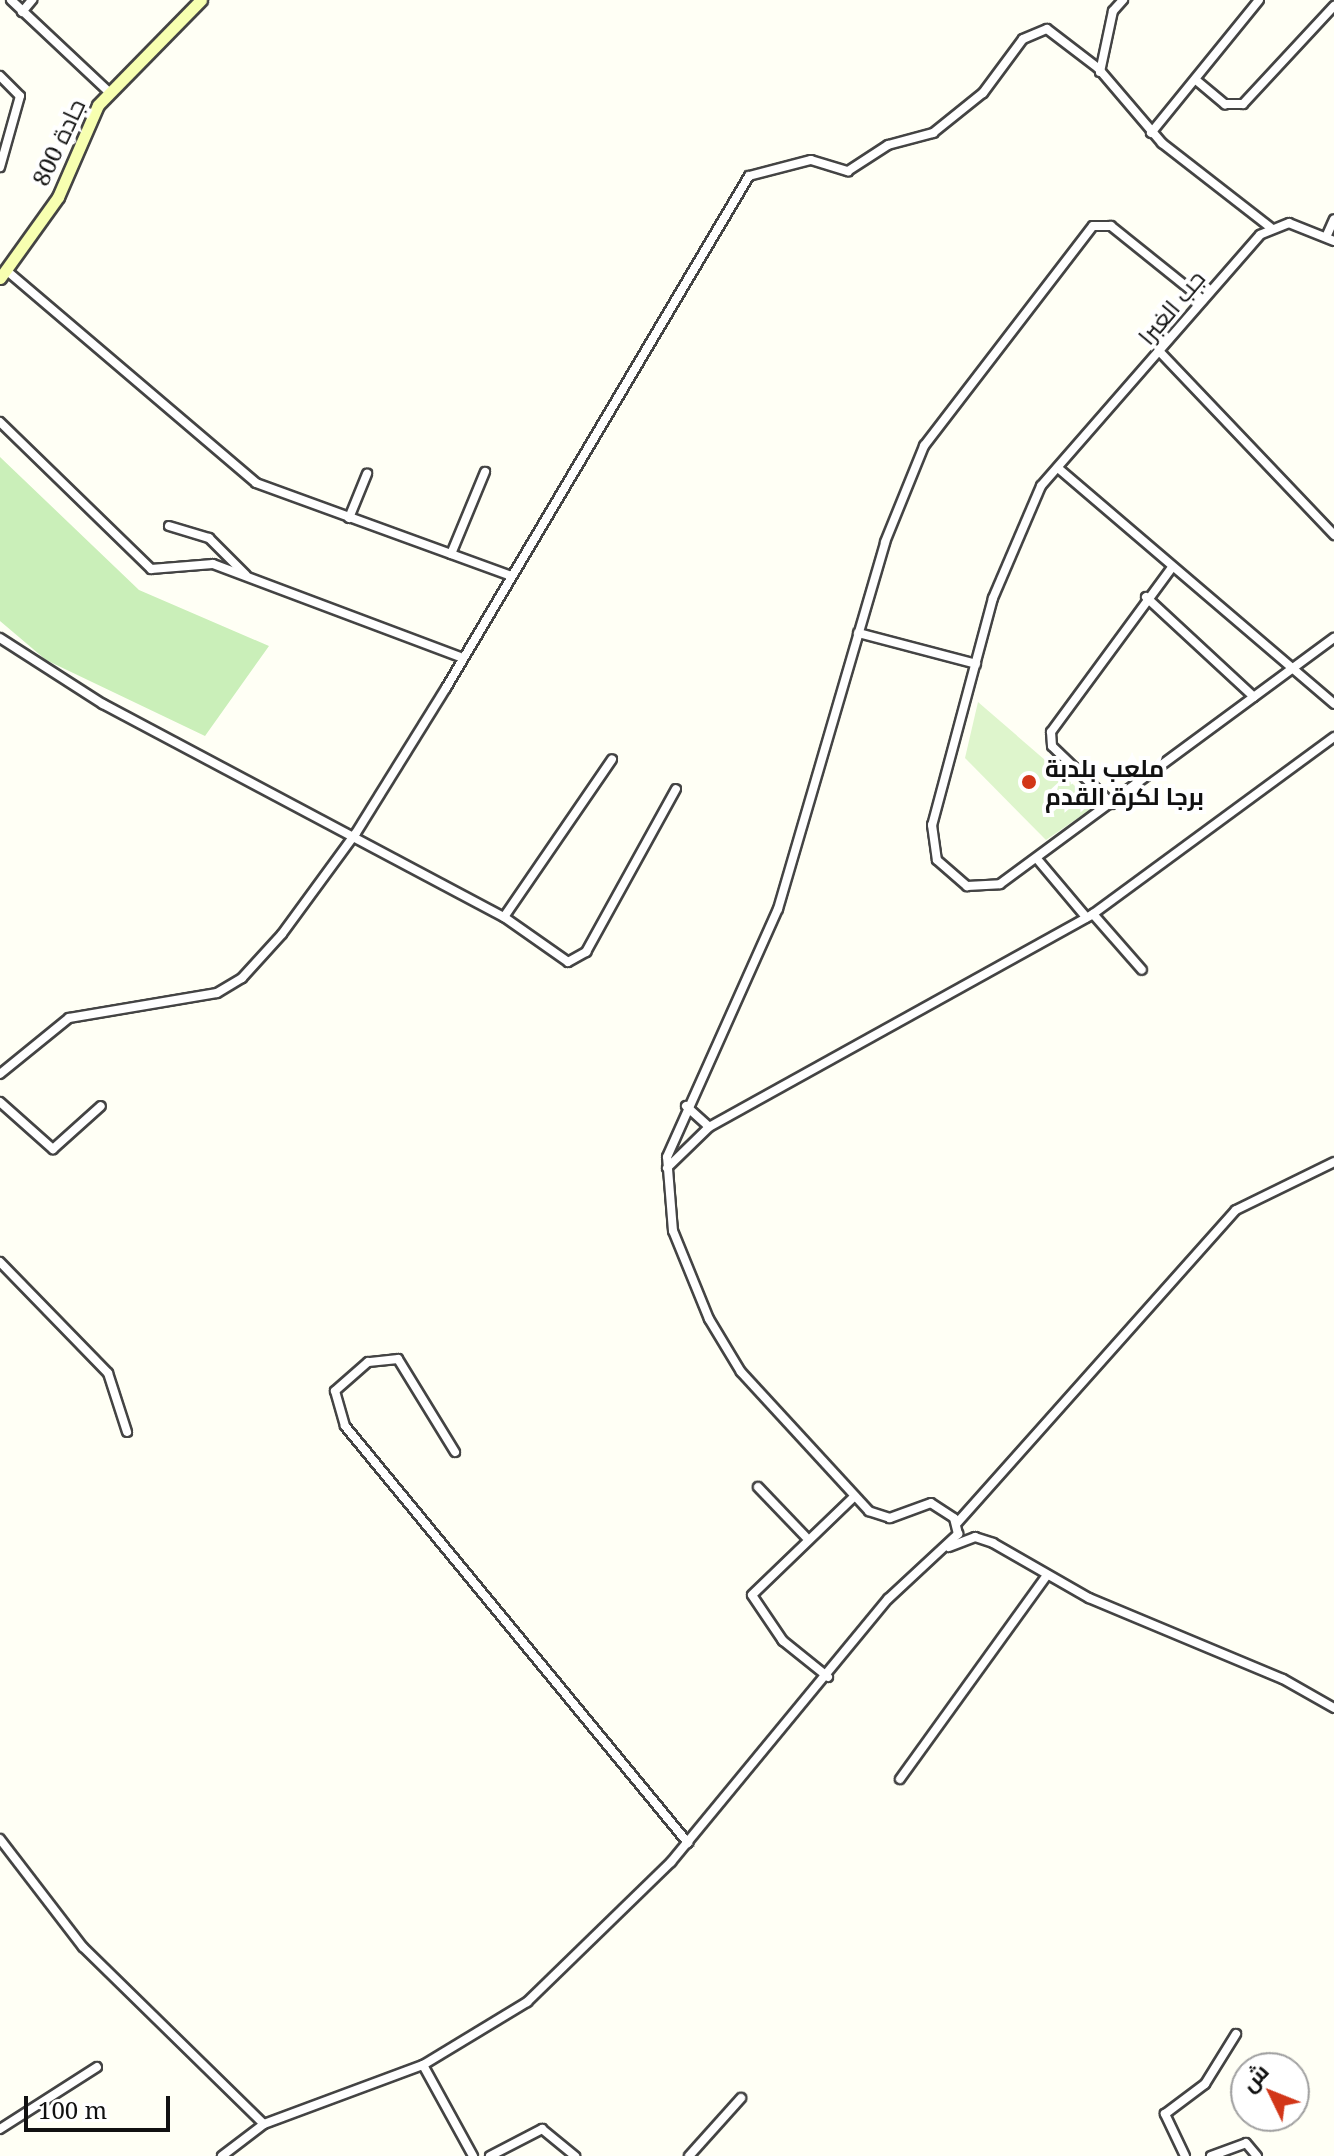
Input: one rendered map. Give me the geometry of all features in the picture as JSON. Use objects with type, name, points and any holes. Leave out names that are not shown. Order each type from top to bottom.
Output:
[{"type":"main road","name":"جادة 800","points":[[3,274],[58,197],[109,92],[201,0]]},
{"type":"street","points":[[11,0],[109,92]]},
{"type":"street","points":[[22,12],[32,0]]},
{"type":"street","points":[[1100,72],[1113,11],[1123,0]]},
{"type":"street","points":[[1151,133],[1259,0]]},
{"type":"street","points":[[1196,80],[1225,104],[1243,104],[1334,6]]},
{"type":"street","points":[[0,1074],[61,1021],[169,1006],[236,982],[356,833],[747,177],[811,160],[848,171],[888,145],[933,133],[983,93],[1037,29],[1062,37],[1100,72],[1151,133],[1270,227],[1302,224],[1330,238],[1334,219]]},
{"type":"street","points":[[0,76],[20,96],[0,167]]},
{"type":"street","points":[[957,1523],[925,1502],[886,1518],[854,1497],[760,1395],[709,1319],[668,1212],[667,1169],[686,1106],[778,909],[858,633],[918,455],[1093,226],[1111,226],[1203,300]]},
{"type":"street","name":"جب الغبرا","points":[[1270,227],[1058,468],[1015,533],[932,825],[933,851],[952,878],[978,889],[1038,860],[1254,697],[1294,672],[1334,638]]},
{"type":"street","points":[[3,274],[256,483],[511,576]]},
{"type":"street","points":[[1160,352],[1334,535]]},
{"type":"street","points":[[0,422],[151,569],[206,563],[463,658]]},
{"type":"street","points":[[1058,468],[1334,704]]},
{"type":"street","points":[[451,554],[485,472]]},
{"type":"street","points":[[349,518],[367,474]]},
{"type":"street","points":[[169,526],[209,538],[253,581]]},
{"type":"street","points":[[1112,804],[1050,735],[1146,597],[1172,567]]},
{"type":"street","points":[[1146,597],[1254,697]]},
{"type":"street","points":[[858,633],[976,664]]},
{"type":"street","points":[[0,638],[103,704],[356,833],[504,917],[564,961],[580,959],[676,789]]},
{"type":"street","points":[[667,1169],[709,1127],[1090,916],[1334,737]]},
{"type":"street","points":[[504,917],[612,759]]},
{"type":"street","points":[[1038,860],[1142,970]]},
{"type":"street","points":[[0,1102],[53,1149],[101,1106]]},
{"type":"street","points":[[686,1106],[709,1127]]},
{"type":"street","points":[[949,1547],[957,1523],[1236,1210],[1334,1162]]},
{"type":"street","points":[[0,1262],[108,1373],[127,1432]]},
{"type":"street","points":[[455,1452],[398,1359],[368,1362],[335,1391],[345,1426],[527,1638],[688,1843]]},
{"type":"street","points":[[758,1487],[806,1537]]},
{"type":"street","points":[[828,1677],[783,1641],[752,1595],[806,1537],[854,1497]]},
{"type":"street","points":[[222,2156],[264,2124],[423,2065],[527,2002],[688,1843],[828,1677],[888,1599],[949,1547],[985,1539],[1047,1575],[1334,1708]]},
{"type":"street","points":[[900,1779],[1047,1575]]},
{"type":"street","points":[[0,1839],[83,1947],[264,2124]]},
{"type":"street","points":[[1185,2156],[1165,2114],[1205,2084],[1236,2034]]},
{"type":"street","points":[[423,2065],[473,2156]]},
{"type":"street","points":[[0,2129],[97,2067]]},
{"type":"street","points":[[689,2156],[741,2098]]},
{"type":"street","points":[[490,2156],[542,2129],[575,2156]]},
{"type":"street","points":[[1211,2156],[1246,2143],[1257,2156]]},
{"type":"green space","points":[[0,457],[139,590],[269,646],[205,736],[46,660],[0,621]]},
{"type":"green space","name":"ملعب بلدبة برجا لكرة القدم","points":[[978,702],[1097,805],[1046,840],[965,758]]},
{"type":"place","name":"ملعب بلدبة برجا لكرة القدم","points":[[1029,782]]}]
